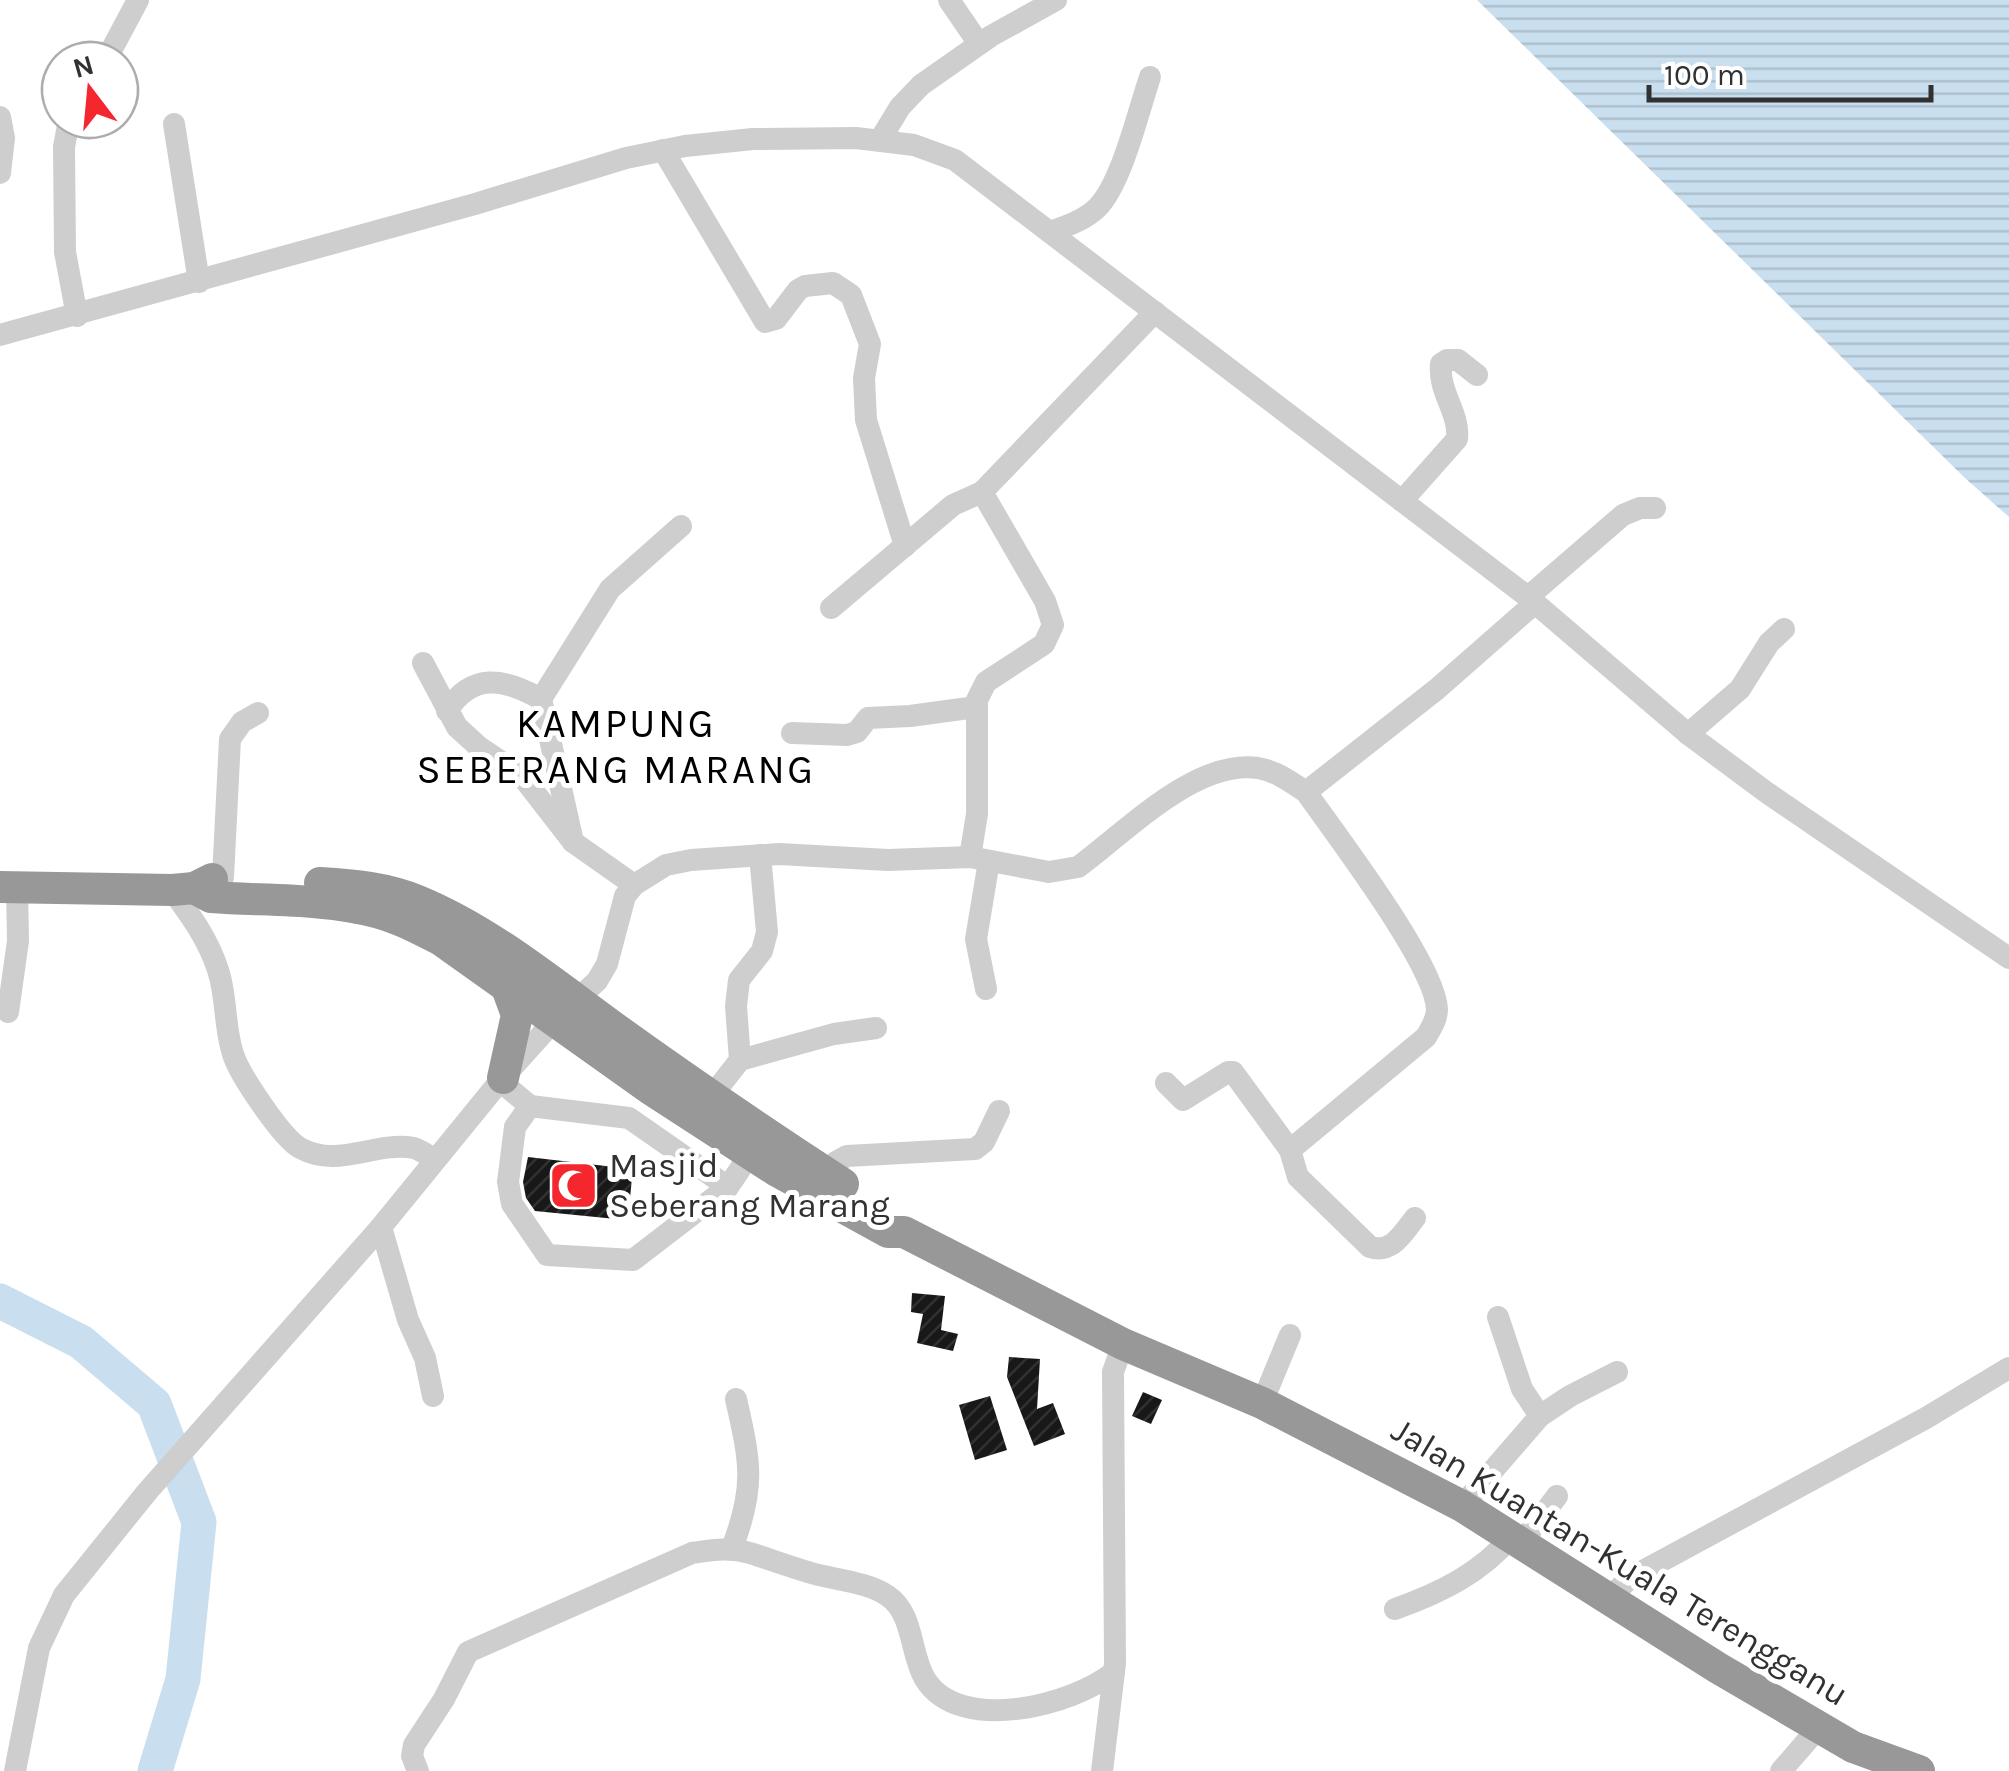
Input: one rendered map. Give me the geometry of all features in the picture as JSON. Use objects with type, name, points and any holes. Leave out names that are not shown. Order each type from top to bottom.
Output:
[{"type":"highway","name":"Jalan Kuantan-Kuala Terengganu","points":[[197,885],[211,897],[338,905],[407,923],[440,940],[506,985],[565,1010],[711,1096],[898,1219],[904,1232]]},
{"type":"highway","name":"Jalan Kuantan-Kuala Terengganu","points":[[9,887],[373,887],[401,895],[464,926],[565,1010],[649,1088],[751,1153],[888,1232],[904,1232],[1123,1344],[1262,1403],[1462,1506],[1853,1748],[1919,1771]]},
{"type":"highway","points":[[502,1079],[517,1015],[506,985]]},
{"type":"street","points":[[117,40],[138,0]]},
{"type":"street","points":[[949,0],[980,44]]},
{"type":"street","points":[[880,140],[906,98],[980,44],[1056,0]]},
{"type":"street","points":[[1050,232],[1086,216],[1112,188],[1150,77]]},
{"type":"street","points":[[0,117],[4,138],[0,173]]},
{"type":"street","points":[[174,124],[200,282]]},
{"type":"street","points":[[0,335],[663,150],[753,139],[812,137],[914,145],[954,160],[1532,600],[1688,734],[2009,958]]},
{"type":"street","points":[[65,140],[65,252],[77,316]]},
{"type":"street","points":[[663,150],[765,322],[776,319],[805,286],[833,284],[851,295],[869,335],[864,378],[866,420],[905,546]]},
{"type":"street","points":[[1074,250],[1086,216]]},
{"type":"street","points":[[831,608],[952,504],[982,492],[1155,312]]},
{"type":"street","points":[[1402,501],[1457,439],[1458,426],[1440,378],[1442,364],[1458,360],[1478,375]]},
{"type":"street","points":[[982,492],[1045,601],[1053,626],[1044,644],[986,682],[976,707],[980,859],[976,939],[986,989]]},
{"type":"street","points":[[1306,792],[1485,650],[1532,600],[1623,516],[1640,508],[1656,508]]},
{"type":"street","points":[[573,842],[541,699],[610,588],[681,526]]},
{"type":"street","points":[[1688,734],[1740,689],[1768,643],[1784,629]]},
{"type":"street","points":[[423,663],[457,727],[520,775],[573,842],[634,885]]},
{"type":"street","points":[[447,712],[462,690],[488,682],[509,684],[541,699]]},
{"type":"street","points":[[792,733],[847,735],[857,732],[868,718],[976,707]]},
{"type":"street","points":[[258,713],[242,722],[230,739],[197,885],[204,934],[226,999],[236,1062],[280,1130],[291,1142],[317,1155],[342,1157],[416,1148],[434,1160]]},
{"type":"street","points":[[15,1771],[39,1648],[72,1584],[147,1492],[381,1226],[502,1079],[597,981],[607,964],[625,896],[634,885],[666,865],[800,854],[888,860],[980,859],[1049,872],[1072,870],[1183,788],[1222,772],[1259,768],[1280,776],[1306,792],[1414,950],[1434,994],[1437,1016],[1426,1037],[1290,1150]]},
{"type":"street","points":[[740,1060],[736,1006],[739,980],[762,951],[767,932],[760,855]]},
{"type":"street","points":[[8,1012],[18,941],[9,887]]},
{"type":"street","points":[[711,1096],[740,1060],[834,1034],[876,1028]]},
{"type":"street","points":[[1166,1083],[1184,1100],[1233,1072],[1290,1150],[1298,1177],[1370,1248],[1390,1246],[1415,1218]]},
{"type":"street","points":[[502,1079],[530,1106],[629,1118],[728,1187]]},
{"type":"street","points":[[629,1118],[649,1088]]},
{"type":"street","points":[[530,1106],[515,1128],[508,1182],[512,1204],[547,1255],[632,1260],[728,1187],[751,1153]]},
{"type":"street","points":[[827,1174],[846,1156],[975,1149],[984,1142],[999,1112]]},
{"type":"street","points":[[381,1226],[434,1396]]},
{"type":"street","points":[[1498,1317],[1522,1389],[1540,1416]]},
{"type":"street","points":[[1262,1403],[1290,1335]]},
{"type":"street","points":[[1102,1771],[1114,1668],[1113,1372],[1123,1344]]},
{"type":"street","points":[[1608,1598],[1630,1578],[1926,1418],[2009,1368]]},
{"type":"street","points":[[1462,1506],[1540,1416],[1617,1372]]},
{"type":"street","points":[[732,1548],[745,1515],[750,1481],[736,1398]]},
{"type":"street","points":[[1395,1609],[1456,1584],[1517,1539],[1557,1496]]},
{"type":"street","points":[[418,1771],[412,1756],[414,1745],[468,1652],[692,1554],[732,1548],[886,1595],[904,1616],[928,1684],[935,1692],[967,1705],[1014,1710],[1042,1705],[1093,1689],[1114,1668]]},
{"type":"street","points":[[1781,1771],[1819,1727]]},
{"type":"water","points":[[1477,0],[2009,0],[2009,517],[1965,478]]},
{"type":"building","name":"Masjid Seberang Marang","points":[[528,1157],[623,1168],[622,1177],[632,1178],[629,1208],[617,1206],[616,1219],[535,1211],[526,1198],[523,1182]]},
{"type":"building","points":[[912,1293],[945,1296],[941,1330],[958,1334],[953,1351],[917,1343],[923,1314],[911,1312]]},
{"type":"building","points":[[1009,1357],[1040,1359],[1037,1409],[1053,1403],[1065,1434],[1034,1446],[1007,1377]]},
{"type":"building","points":[[1143,1392],[1162,1400],[1151,1424],[1132,1416]]},
{"type":"building","points":[[990,1396],[1007,1450],[975,1460],[959,1405]]},
{"type":"waterway","points":[[0,1301],[81,1342],[154,1404],[199,1522],[183,1679],[155,1771]]},
{"type":"place","name":"Masjid Seberang Marang","points":[[574,1185]]},
{"type":"district","name":"KAMPUNG SEBERANG MARANG","points":[[616,746]]}]
